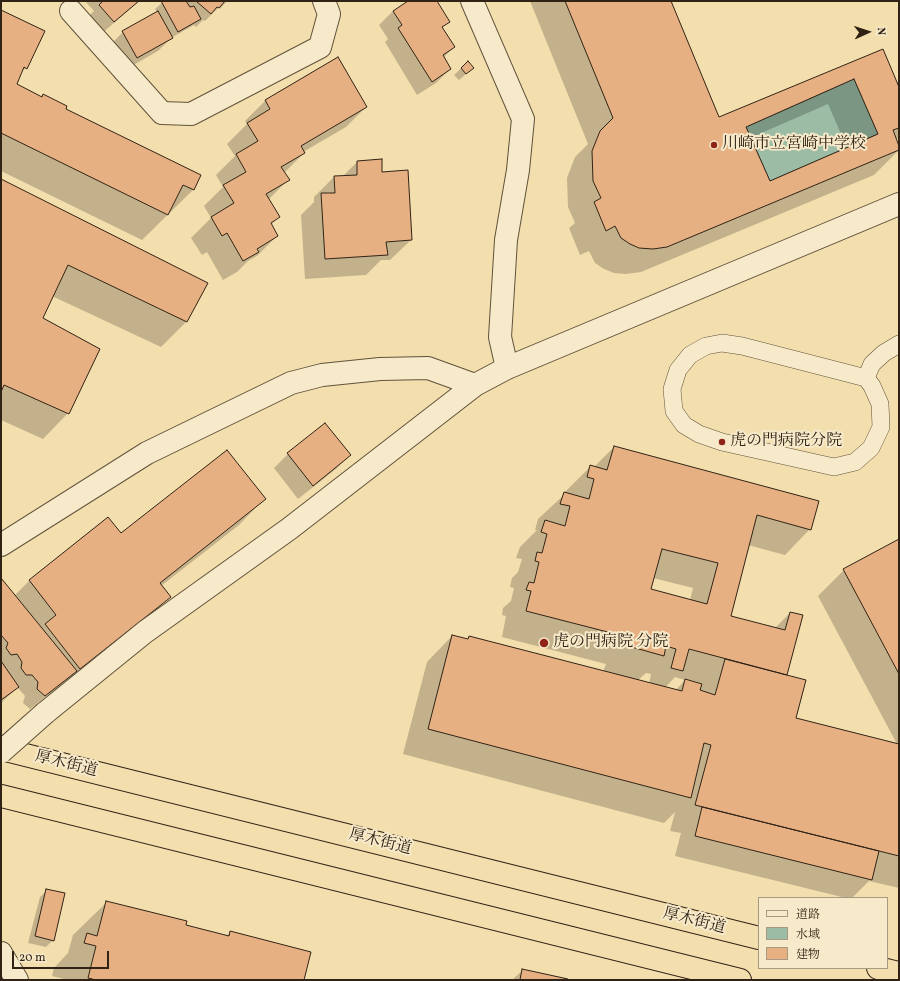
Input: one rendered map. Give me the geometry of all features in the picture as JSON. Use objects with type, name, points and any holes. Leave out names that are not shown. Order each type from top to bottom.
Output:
[{"type":"highway","name":"厚木街道","points":[[1,750],[758,938]]},
{"type":"highway","points":[[1,796],[740,980]]},
{"type":"highway","points":[[882,969],[899,973]]},
{"type":"street","points":[[71,11],[162,113],[191,114],[320,47],[329,14],[324,1]]},
{"type":"street","points":[[472,1],[523,119],[518,170],[506,240],[500,337],[507,368]]},
{"type":"street","points":[[1,750],[145,632],[289,529],[475,385],[507,368],[899,204]]},
{"type":"street","points":[[1,545],[147,453],[291,383],[322,375],[380,369],[428,368],[475,385]]},
{"type":"street","points":[[1,953],[17,980]]},
{"type":"lane","points":[[722,343],[742,346],[866,378],[872,386],[880,404],[881,427],[871,448],[861,458],[855,462],[834,467],[722,442],[698,434],[684,425],[674,411],[672,389],[678,370],[690,355],[706,346],[722,343]]},
{"type":"lane","points":[[866,378],[872,364],[884,353],[899,344]]},
{"type":"water","points":[[854,79],[878,134],[770,181],[746,127]]},
{"type":"building","points":[[103,1],[139,1],[114,22],[99,5]]},
{"type":"building","points":[[161,1],[186,1],[190,7],[194,6],[201,19],[178,32]]},
{"type":"building","points":[[196,1],[225,1],[211,14]]},
{"type":"building","points":[[408,1],[437,1],[450,22],[442,27],[455,47],[443,55],[451,69],[432,82],[398,28],[402,25],[393,11]]},
{"type":"building","points":[[565,1],[671,1],[719,117],[883,49],[899,87],[899,128],[893,130],[899,150],[667,247],[653,249],[639,248],[621,238],[615,226],[606,231],[594,202],[601,198],[593,181],[592,151],[600,131],[613,118]],"holes":[[[854,79],[878,134],[770,181],[746,127]]]},
{"type":"building","points":[[1,10],[45,31],[27,69],[24,67],[17,84],[42,97],[43,94],[67,106],[66,109],[201,175],[194,190],[183,185],[168,215],[1,133]]},
{"type":"building","points":[[158,11],[173,38],[137,58],[122,31]]},
{"type":"building","points":[[338,57],[367,107],[301,146],[305,153],[281,167],[290,180],[266,194],[280,217],[271,223],[278,236],[257,249],[259,252],[243,261],[227,233],[222,236],[211,217],[234,203],[223,185],[246,172],[236,154],[258,141],[247,123],[270,109],[265,100]]},
{"type":"building","points":[[468,61],[474,68],[466,74],[461,68]]},
{"type":"building","points":[[382,159],[382,172],[408,170],[412,240],[386,242],[388,255],[325,259],[321,193],[335,193],[334,176],[357,175],[357,161]]},
{"type":"building","points":[[1,179],[208,283],[187,322],[68,265],[43,318],[100,349],[69,414],[4,385],[1,392]]},
{"type":"building","points":[[325,423],[351,455],[313,486],[287,453]]},
{"type":"building","points":[[614,446],[819,501],[811,530],[757,515],[731,616],[785,630],[790,612],[803,615],[787,675],[689,649],[683,671],[671,668],[676,649],[666,646],[664,656],[628,646],[631,638],[526,611],[531,591],[526,590],[529,582],[534,583],[539,562],[535,561],[537,552],[542,553],[547,534],[541,532],[545,520],[565,526],[570,506],[560,504],[564,492],[589,499],[594,479],[587,477],[590,465],[607,470]],"holes":[[[662,549],[718,563],[707,604],[651,589]]]},
{"type":"building","points":[[227,450],[266,499],[160,583],[171,597],[80,669],[45,624],[56,615],[29,580],[108,517],[121,533]]},
{"type":"building","points":[[899,539],[899,674],[843,569]]},
{"type":"building","points":[[1,578],[77,671],[45,696],[37,689],[38,682],[32,675],[26,675],[21,668],[22,662],[17,654],[11,655],[6,648],[8,643],[1,635]]},
{"type":"building","points":[[452,635],[468,639],[469,636],[682,691],[685,679],[702,684],[700,690],[715,695],[725,659],[806,680],[796,718],[899,744],[899,856],[695,805],[711,745],[704,743],[691,798],[428,729]]},
{"type":"building","points":[[1,661],[19,687],[1,700]]},
{"type":"building","points":[[702,807],[879,851],[872,880],[695,836]]},
{"type":"building","points":[[46,889],[65,893],[54,941],[35,936]]},
{"type":"building","points":[[106,901],[187,921],[186,925],[229,936],[230,931],[311,952],[304,980],[96,980],[88,978],[96,946],[84,943],[87,933],[97,936]]},
{"type":"building","points":[[522,969],[568,979],[568,980],[520,980]]},
{"type":"place","name":"川崎市立宮崎中学校","points":[[714,145]]},
{"type":"place","name":"虎の門病院分院","points":[[722,442]]},
{"type":"place","name":"虎の門病院 分院","points":[[544,643]]}]
